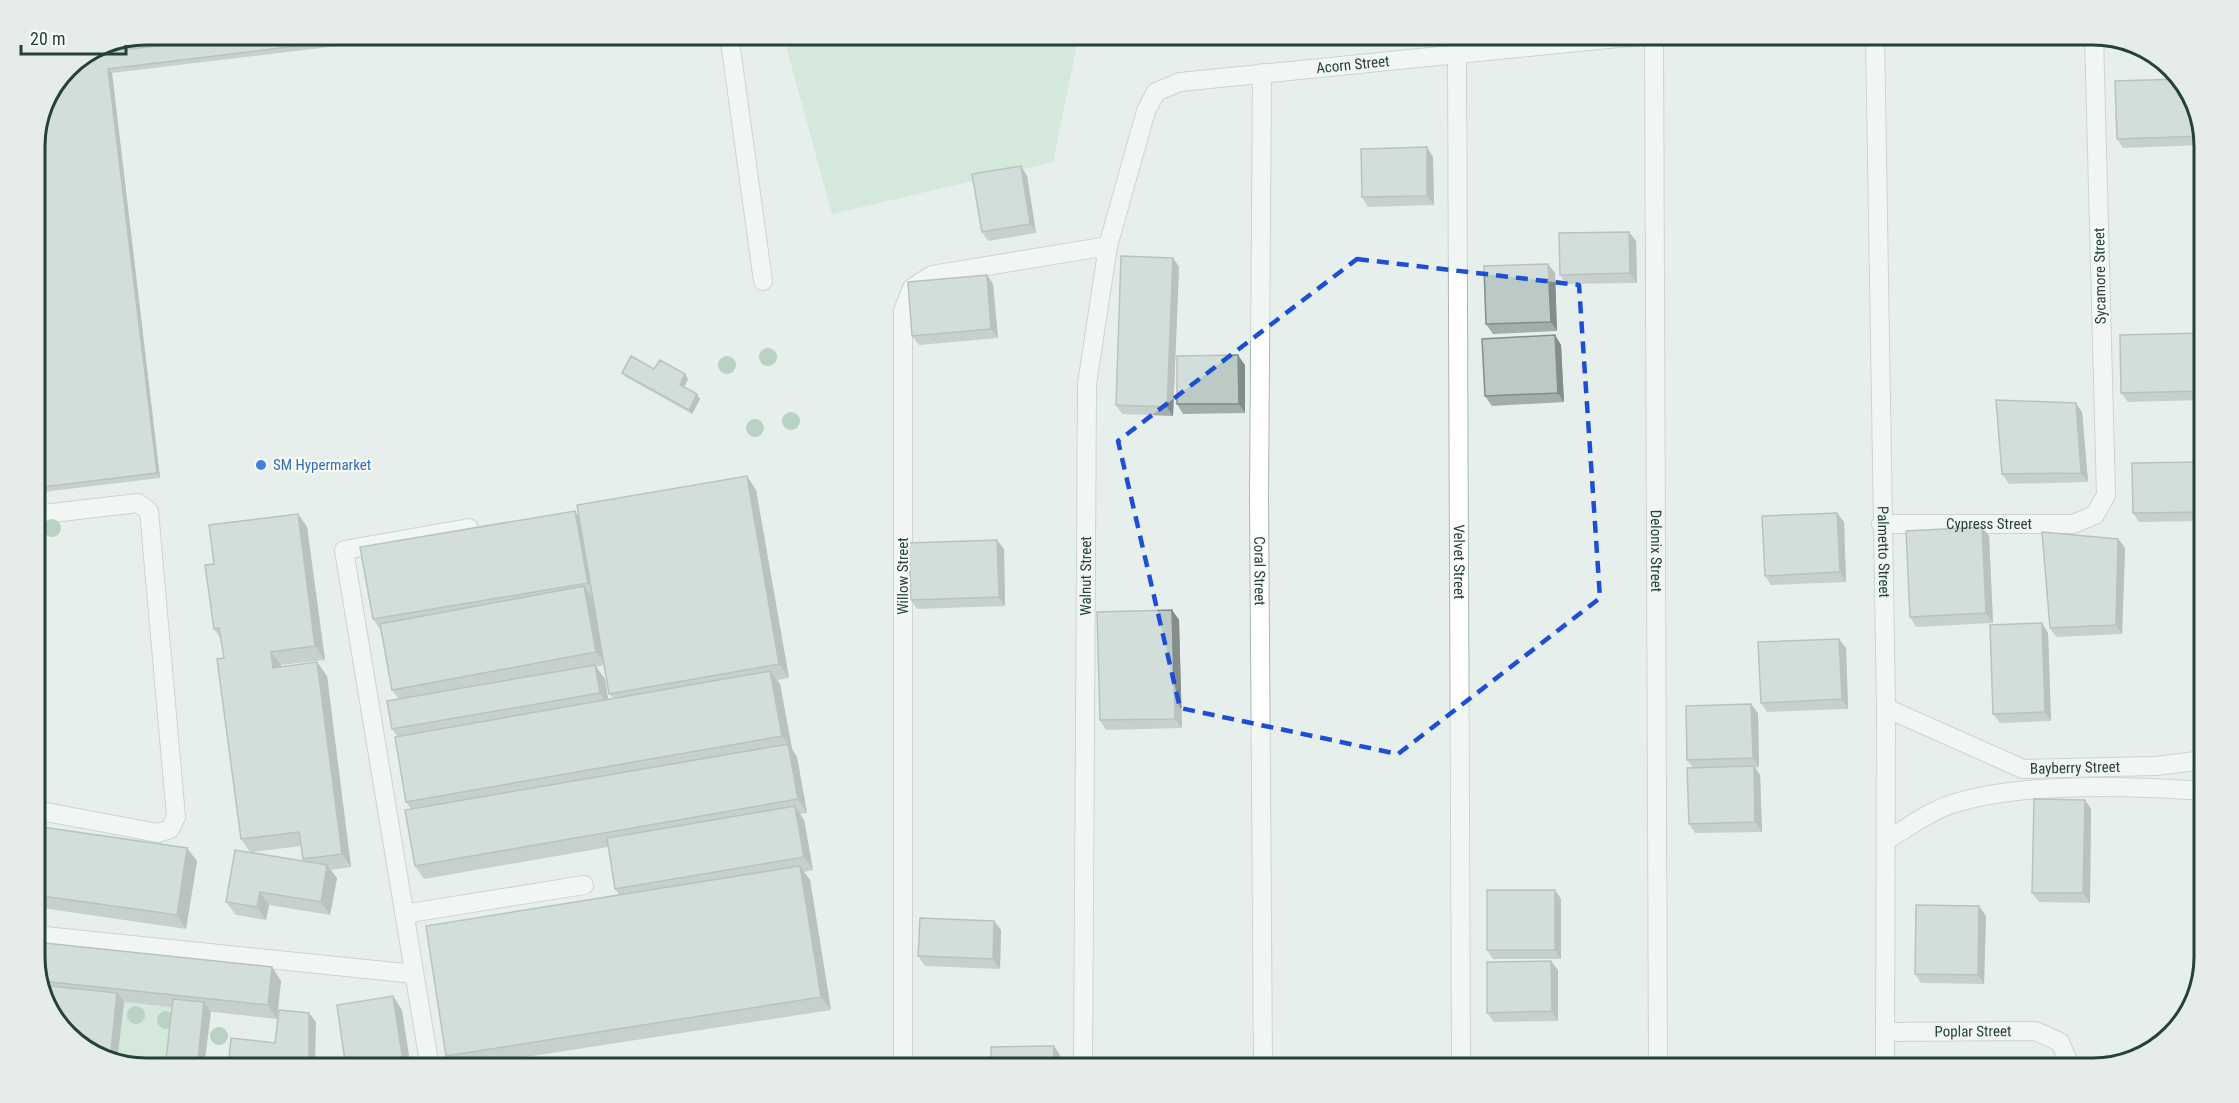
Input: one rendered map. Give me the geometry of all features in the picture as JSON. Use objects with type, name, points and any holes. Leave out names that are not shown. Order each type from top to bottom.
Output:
[{"type":"street","points":[[731,45],[763,281]]},
{"type":"street","name":"Acorn Street","points":[[1156,92],[1179,82],[1561,45]]},
{"type":"street","name":"Delonix Street","points":[[1656,45],[1658,1058]]},
{"type":"street","name":"Palmetto Street","points":[[1875,45],[1881,524],[1886,708],[1885,1058]]},
{"type":"street","name":"Sycamore Street","points":[[2094,45],[2106,495],[2095,515]]},
{"type":"street","name":"Velvet Street","points":[[1457,56],[1461,1058]]},
{"type":"street","name":"Coral Street","points":[[1262,73],[1258,499],[1263,1058]]},
{"type":"street","name":"Walnut Street","points":[[1083,1058],[1087,384],[1108,246],[1146,111],[1156,92]]},
{"type":"street","name":"Willow Street","points":[[903,1058],[903,310],[912,288],[932,275],[1108,246]]},
{"type":"street","points":[[45,514],[138,503],[149,512],[176,817],[170,829],[158,833],[45,812]]},
{"type":"street","name":"Cypress Street","points":[[1881,524],[2073,524],[2095,515]]},
{"type":"street","points":[[428,1058],[344,550],[469,528]]},
{"type":"street","name":"Bayberry Street","points":[[1886,708],[2023,769],[2156,766],[2194,761]]},
{"type":"street","points":[[2090,767],[2090,789]]},
{"type":"street","name":"Bayberry Street","points":[[1887,840],[1951,804],[2022,791],[2156,787],[2194,789]]},
{"type":"street","points":[[404,914],[584,885]]},
{"type":"street","points":[[45,936],[414,974]]},
{"type":"street","name":"Poplar Street","points":[[1885,1032],[2035,1031],[2060,1042],[2067,1058]]},
{"type":"highlighted area","points":[[1357,259],[1579,285],[1600,598],[1398,754],[1180,708],[1118,441]]},
{"type":"green space","points":[[786,45],[1077,45],[1053,162],[832,214]]},
{"type":"green space","points":[[124,1002],[179,1008],[174,1058],[146,1058],[118,1054]]},
{"type":"building","points":[[164,45],[305,45],[108,69],[157,473],[45,487],[45,140],[48,120],[55,101],[80,70],[96,59],[115,51]]},
{"type":"building","points":[[2168,79],[2184,101],[2193,136],[2117,139],[2115,81]]},
{"type":"building","points":[[1427,147],[1427,196],[1362,197],[1361,149]]},
{"type":"building","points":[[1021,166],[1030,224],[982,232],[972,174]]},
{"type":"building","points":[[1629,232],[1630,273],[1560,275],[1559,233]]},
{"type":"building","points":[[1121,256],[1173,258],[1167,407],[1116,405]]},
{"type":"building","points":[[1548,264],[1551,322],[1486,324],[1484,266]]},
{"type":"building","points":[[987,275],[991,329],[912,336],[908,282]]},
{"type":"building","points":[[2194,333],[2194,391],[2121,393],[2120,335]]},
{"type":"building","points":[[1555,335],[1558,393],[1485,396],[1482,339]]},
{"type":"building","points":[[1238,355],[1239,404],[1177,404],[1177,356]]},
{"type":"building","points":[[631,356],[654,369],[660,360],[685,374],[680,385],[697,394],[689,410],[622,373]]},
{"type":"building","points":[[1996,400],[2076,403],[2081,473],[2002,474]]},
{"type":"building","points":[[2194,462],[2194,512],[2133,513],[2132,463]]},
{"type":"building","points":[[747,476],[779,664],[609,694],[577,505]]},
{"type":"building","points":[[575,511],[588,583],[373,619],[360,547]]},
{"type":"building","points":[[1837,513],[1840,572],[1765,576],[1762,516]]},
{"type":"building","points":[[298,514],[315,646],[271,652],[273,668],[317,662],[342,854],[303,859],[299,832],[241,839],[217,659],[224,658],[219,628],[214,629],[205,565],[214,564],[209,525]]},
{"type":"building","points":[[1982,527],[1986,613],[1910,617],[1906,531]]},
{"type":"building","points":[[2042,532],[2118,539],[2116,625],[2050,628]]},
{"type":"building","points":[[997,540],[999,597],[911,600],[909,543]]},
{"type":"building","points":[[584,586],[596,652],[392,690],[380,624]]},
{"type":"building","points":[[1172,610],[1175,719],[1100,720],[1097,612]]},
{"type":"building","points":[[2042,623],[2045,712],[1993,714],[1990,625]]},
{"type":"building","points":[[1839,639],[1842,699],[1761,703],[1758,642]]},
{"type":"building","points":[[595,665],[600,693],[392,729],[387,701]]},
{"type":"building","points":[[770,671],[782,736],[406,802],[395,737]]},
{"type":"building","points":[[1751,704],[1753,758],[1687,760],[1686,706]]},
{"type":"building","points":[[788,744],[798,799],[415,866],[405,810]]},
{"type":"building","points":[[1754,766],[1755,822],[1689,824],[1687,768]]},
{"type":"building","points":[[2034,799],[2085,800],[2083,893],[2032,893]]},
{"type":"building","points":[[795,806],[804,857],[615,889],[607,838]]},
{"type":"building","points":[[45,827],[187,848],[177,915],[45,896]]},
{"type":"building","points":[[235,850],[327,865],[321,902],[260,892],[257,907],[226,902]]},
{"type":"building","points":[[800,866],[821,997],[446,1056],[426,926]]},
{"type":"building","points":[[1487,890],[1555,890],[1555,950],[1487,950]]},
{"type":"building","points":[[1916,905],[1979,906],[1978,975],[1915,974]]},
{"type":"building","points":[[920,918],[994,921],[993,959],[918,956]]},
{"type":"building","points":[[45,943],[272,967],[268,1005],[48,982]]},
{"type":"building","points":[[1551,961],[1552,1011],[1487,1013],[1487,962]]},
{"type":"building","points":[[49,986],[117,993],[111,1052],[90,1041],[70,1023],[55,1002]]},
{"type":"building","points":[[393,996],[402,1058],[345,1058],[337,1005]]},
{"type":"building","points":[[173,999],[204,1002],[198,1058],[166,1058]]},
{"type":"building","points":[[279,1010],[309,1013],[309,1058],[229,1058],[231,1038],[275,1043]]},
{"type":"building","points":[[1054,1046],[1053,1058],[991,1058],[991,1047]]},
{"type":"place","name":"SM Hypermarket","points":[[261,465]]}]
